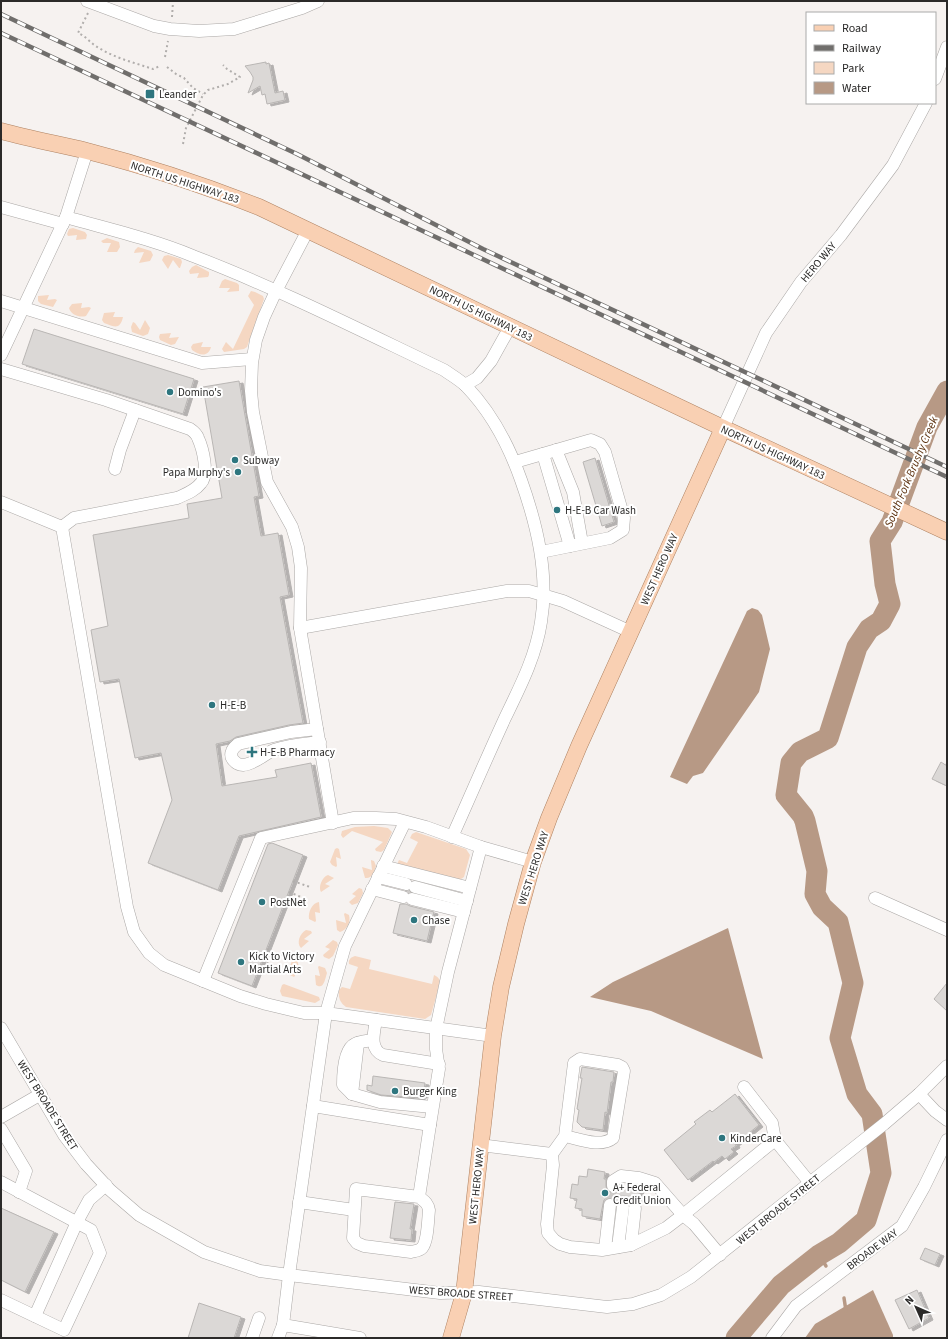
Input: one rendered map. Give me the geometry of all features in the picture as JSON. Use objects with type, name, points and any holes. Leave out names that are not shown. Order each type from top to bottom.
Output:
[{"type":"main road","name":"NORTH US HIGHWAY 183","points":[[1,131],[87,151],[172,175],[217,190],[258,207],[722,428],[943,530]]},
{"type":"main road","name":"WEST HERO WAY","points":[[451,1338],[464,1293],[493,1036],[516,924],[533,862],[549,818],[579,746],[722,428]]},
{"type":"street","points":[[88,7],[154,26],[170,29],[199,31],[234,29],[302,8],[318,1]]},
{"type":"street","points":[[936,76],[947,47]]},
{"type":"street","name":"HERO WAY","points":[[722,428],[766,333],[801,282],[841,235],[893,165],[925,104]]},
{"type":"street","points":[[1,356],[64,220],[87,151]]},
{"type":"street","points":[[1,207],[64,220],[186,253],[276,291],[444,370],[465,385],[481,404],[498,429],[515,462],[531,507],[540,552],[543,594],[541,622],[532,660],[452,837]]},
{"type":"street","points":[[308,230],[264,317],[256,340],[252,359],[250,391],[266,480],[292,527],[298,547],[301,568],[300,628],[333,823]]},
{"type":"street","points":[[1,300],[202,363],[252,359]]},
{"type":"street","points":[[465,385],[477,378],[491,361],[510,327]]},
{"type":"street","points":[[1,369],[190,428],[198,437],[206,473],[202,482],[191,492],[177,498],[74,518],[62,527]]},
{"type":"street","points":[[116,469],[120,450],[135,410]]},
{"type":"street","points":[[515,462],[591,440],[600,444],[605,452],[624,518],[623,530],[610,538],[540,552]]},
{"type":"street","points":[[556,450],[574,492],[576,545]]},
{"type":"street","points":[[543,454],[576,545]]},
{"type":"street","points":[[1,502],[62,527]]},
{"type":"street","points":[[62,527],[127,907],[134,932],[149,953],[164,965],[240,996],[266,1004],[304,1013],[326,1013],[493,1036]]},
{"type":"street","points":[[300,628],[507,591],[529,590],[563,600],[631,632]]},
{"type":"street","points":[[318,729],[291,732],[238,744],[232,749],[231,755],[234,761],[242,765],[252,762],[273,751],[292,745],[320,742]]},
{"type":"street","points":[[203,981],[261,838],[353,818],[376,818],[405,822],[533,862]]},
{"type":"street","points":[[278,1338],[283,1325],[288,1275],[326,1013],[345,946],[405,822]]},
{"type":"street","points":[[419,1197],[439,1069],[436,1049],[436,1029],[448,972],[481,847]]},
{"type":"street","points":[[378,877],[410,889],[467,900]]},
{"type":"street","points":[[378,877],[410,889],[467,900]]},
{"type":"street","points":[[378,877],[467,900]]},
{"type":"street","points":[[875,898],[947,930]]},
{"type":"street","points":[[376,1020],[374,1040],[375,1048],[378,1053],[439,1064]]},
{"type":"street","name":"WEST BROADE STREET","points":[[1,1028],[64,1134],[86,1164],[106,1185],[139,1215],[204,1252],[260,1270],[288,1275],[434,1292],[479,1292],[606,1307],[633,1304],[661,1295],[691,1277],[884,1124],[919,1094],[947,1066]]},
{"type":"street","points":[[374,1040],[358,1043],[352,1094],[380,1102],[432,1107]]},
{"type":"street","points":[[565,1136],[600,1143],[610,1141],[613,1138],[624,1071],[622,1067],[618,1064],[580,1059],[574,1063],[565,1136],[552,1154],[554,1165],[546,1224],[548,1234],[560,1244],[602,1250],[618,1247],[650,1237],[666,1228],[775,1140]]},
{"type":"street","points":[[744,1087],[772,1123],[775,1140],[810,1183]]},
{"type":"street","points":[[1,1117],[41,1094]]},
{"type":"street","points":[[919,1094],[935,1111],[947,1120]]},
{"type":"street","points":[[313,1106],[430,1125]]},
{"type":"street","points":[[1,1129],[26,1170],[19,1192]]},
{"type":"street","name":"BROADE WAY","points":[[772,1338],[796,1306],[902,1226],[924,1187],[947,1140]]},
{"type":"street","points":[[480,1145],[552,1154]]},
{"type":"street","points":[[1,1182],[91,1230],[100,1253],[64,1330],[1,1300]]},
{"type":"street","points":[[627,1183],[655,1183],[694,1224],[720,1255]]},
{"type":"street","points":[[36,1316],[77,1222],[89,1200],[106,1185]]},
{"type":"street","points":[[356,1189],[419,1197],[426,1202],[429,1210],[425,1240],[423,1247],[418,1251],[411,1252],[364,1246],[357,1243],[353,1238],[356,1189]]},
{"type":"street","points":[[299,1202],[354,1210]]},
{"type":"street","points":[[618,1247],[623,1206],[618,1247]]},
{"type":"street","points":[[252,1338],[259,1318]]},
{"type":"street","points":[[283,1325],[314,1334],[360,1338]]},
{"type":"path","points":[[172,17],[173,2]]},
{"type":"path","points":[[88,7],[78,33],[82,34],[94,45],[123,59],[153,69],[160,66]]},
{"type":"path","points":[[165,57],[168,38]]},
{"type":"path","points":[[183,144],[186,128],[204,94],[208,90],[228,84],[240,77],[223,65]]},
{"type":"path","points":[[168,67],[176,74],[184,78],[193,88],[204,94]]},
{"type":"path","points":[[293,881],[310,887]]},
{"type":"path","points":[[289,892],[306,899]]},
{"type":"path","points":[[267,949],[284,956]]},
{"type":"path","points":[[262,961],[279,968]]},
{"type":"green space","points":[[73,228],[85,232],[87,235],[86,239],[76,240],[77,235],[68,236],[67,234],[69,229]]},
{"type":"green space","points":[[107,238],[119,242],[120,247],[117,252],[107,252],[111,243],[103,243],[101,241]]},
{"type":"green space","points":[[138,247],[151,251],[153,255],[150,261],[139,263],[144,252],[134,253]]},
{"type":"green space","points":[[168,255],[181,259],[182,262],[180,268],[173,260],[168,269],[162,260],[164,256]]},
{"type":"green space","points":[[196,265],[209,272],[208,277],[197,278],[199,273],[190,274],[189,271]]},
{"type":"green space","points":[[225,279],[237,283],[239,285],[239,291],[227,292],[230,288],[219,288],[222,281]]},
{"type":"green space","points":[[251,291],[263,296],[264,299],[247,347],[244,349],[224,352],[222,349],[226,342],[233,349],[254,305],[248,296]]},
{"type":"green space","points":[[49,295],[47,300],[57,300],[53,307],[41,304],[38,301],[38,296]]},
{"type":"green space","points":[[82,303],[81,308],[91,308],[86,316],[81,317],[72,312],[69,308],[72,304]]},
{"type":"green space","points":[[115,312],[113,317],[123,317],[119,326],[104,323],[102,320],[104,313]]},
{"type":"green space","points":[[145,320],[150,328],[148,334],[143,336],[132,332],[131,327],[133,322],[140,330]]},
{"type":"green space","points":[[171,333],[169,338],[179,337],[175,344],[171,345],[160,340],[160,334]]},
{"type":"green space","points":[[203,342],[201,347],[211,347],[208,353],[200,354],[192,350],[191,347],[193,344]]},
{"type":"green space","points":[[374,826],[388,828],[392,832],[384,850],[381,852],[376,851],[375,849],[383,842],[352,831],[343,838],[341,835],[342,831],[355,827]]},
{"type":"green space","points":[[416,832],[466,849],[470,855],[464,877],[458,881],[397,864],[399,860],[407,863],[418,842],[410,838],[412,834]]},
{"type":"green space","points":[[335,849],[339,849],[341,859],[336,857],[336,867],[330,862]]},
{"type":"green space","points":[[371,860],[374,861],[376,866],[371,876],[365,878],[362,867],[372,870]]},
{"type":"green space","points":[[328,875],[334,878],[325,884],[330,886],[321,892],[321,882]]},
{"type":"green space","points":[[359,888],[362,889],[363,893],[358,903],[352,905],[349,902],[356,896],[352,894]]},
{"type":"green space","points":[[319,902],[320,913],[315,912],[315,922],[309,919],[309,914],[312,906]]},
{"type":"green space","points":[[345,913],[349,915],[349,923],[345,929],[340,932],[337,930],[336,920],[346,923]]},
{"type":"green space","points":[[306,930],[311,931],[312,933],[304,939],[309,941],[301,948],[299,938]]},
{"type":"green space","points":[[333,940],[337,942],[338,945],[333,956],[329,959],[323,955],[330,949],[325,947]]},
{"type":"green space","points":[[355,956],[371,960],[369,969],[432,984],[434,975],[437,977],[440,983],[431,1015],[425,1019],[346,1007],[342,1004],[339,990],[342,987],[350,989],[358,967],[349,964],[349,961]]},
{"type":"green space","points":[[293,958],[297,958],[299,968],[294,966],[294,977],[288,972]]},
{"type":"green space","points":[[319,966],[325,968],[327,973],[324,983],[321,986],[316,985],[315,975],[320,976]]},
{"type":"green space","points":[[284,984],[319,997],[320,1000],[315,1003],[282,996],[280,991],[282,985]]},
{"type":"water","points":[[752,608],[758,610],[762,615],[770,649],[759,692],[703,773],[693,776],[687,784],[670,777],[747,611]]},
{"type":"water","points":[[728,928],[763,1059],[651,1011],[590,997],[613,982]]},
{"type":"water","points":[[873,1290],[893,1338],[805,1338],[815,1324]]},
{"type":"building","points":[[266,62],[266,64],[269,63],[275,93],[283,91],[285,100],[267,104],[265,94],[262,95],[260,86],[248,93],[253,77],[245,66]]},
{"type":"building","points":[[34,329],[194,379],[183,414],[22,364]]},
{"type":"building","name":"H-E-B","points":[[239,381],[259,496],[254,497],[261,536],[278,533],[289,595],[280,597],[303,723],[236,737],[230,741],[216,744],[222,786],[277,777],[275,770],[311,763],[321,817],[239,836],[218,890],[148,863],[172,800],[161,753],[135,758],[119,679],[100,682],[91,630],[108,626],[93,535],[189,518],[187,504],[222,498],[203,387]]},
{"type":"building","points":[[595,458],[614,522],[602,526],[583,462]]},
{"type":"building","points":[[941,762],[947,766],[947,786],[932,779]]},
{"type":"building","points":[[272,843],[303,855],[252,986],[218,973],[268,844]]},
{"type":"building","name":"Chase","points":[[400,904],[406,904],[434,912],[427,941],[393,933]]},
{"type":"building","points":[[947,983],[947,1011],[934,999]]},
{"type":"building","points":[[582,1067],[614,1072],[613,1082],[611,1082],[607,1113],[605,1112],[603,1130],[582,1127],[577,1122]]},
{"type":"building","name":"Burger King","points":[[373,1076],[425,1083],[423,1096],[421,1096],[421,1098],[381,1095],[367,1090],[367,1085],[372,1086]]},
{"type":"building","points":[[735,1094],[759,1125],[735,1144],[736,1146],[731,1149],[734,1152],[725,1159],[722,1156],[714,1162],[713,1161],[688,1180],[664,1150],[696,1124],[694,1122],[710,1110],[712,1112]]},
{"type":"building","name":"A+ Federal Credit Union","points":[[588,1169],[605,1172],[604,1179],[606,1179],[607,1190],[610,1193],[616,1193],[620,1187],[640,1189],[638,1201],[632,1201],[629,1203],[624,1200],[617,1203],[614,1199],[607,1198],[604,1200],[600,1219],[582,1216],[582,1209],[575,1208],[577,1199],[570,1198],[572,1184],[578,1185],[579,1176],[587,1177]]},
{"type":"building","points":[[395,1202],[414,1204],[410,1229],[412,1229],[411,1240],[390,1238]]},
{"type":"building","points":[[1,1208],[54,1232],[25,1292],[1,1280]]},
{"type":"building","points":[[925,1248],[940,1254],[935,1265],[920,1259]]},
{"type":"building","points":[[917,1290],[929,1318],[909,1329],[895,1300]]},
{"type":"building","points":[[199,1303],[241,1317],[234,1338],[188,1338]]},
{"type":"waterway","name":"South Fork Brushy Creek","points":[[736,1338],[781,1285],[819,1255],[839,1243],[866,1220],[881,1173],[872,1114],[857,1094],[840,1038],[853,983],[838,922],[822,907],[815,894],[817,871],[805,821],[803,816],[786,795],[791,763],[800,752],[828,738],[857,647],[869,629],[881,621],[890,604],[885,584],[880,541],[892,522],[927,427],[947,391]]},
{"type":"waterway","points":[[819,1255],[826,1266]]},
{"type":"waterway","points":[[844,1298],[846,1311]]},
{"type":"tunnel","points":[[405,891],[413,893]]},
{"type":"tunnel","points":[[610,1205],[613,1186]]},
{"type":"tunnel","points":[[623,1207],[625,1187]]},
{"type":"tunnel","points":[[635,1208],[637,1189]]},
{"type":"railway","points":[[1,14],[297,154],[483,249],[947,467]]},
{"type":"railway","points":[[1,33],[947,477]]},
{"type":"place","name":"Leander","points":[[150,94]]},
{"type":"place","name":"Domino's","points":[[170,392]]},
{"type":"place","name":"Subway","points":[[235,460]]},
{"type":"place","name":"Papa Murphy's","points":[[238,472]]},
{"type":"place","name":"H-E-B Car Wash","points":[[557,510]]},
{"type":"place","name":"H-E-B","points":[[212,705]]},
{"type":"place","name":"H-E-B Pharmacy","points":[[252,752]]},
{"type":"place","name":"PostNet","points":[[262,902]]},
{"type":"place","name":"Chase","points":[[414,920]]},
{"type":"place","name":"Kick to Victory Martial Arts","points":[[241,962]]},
{"type":"place","name":"Burger King","points":[[395,1091]]},
{"type":"place","name":"KinderCare","points":[[722,1138]]},
{"type":"place","name":"A+ Federal Credit Union","points":[[605,1193]]}]
